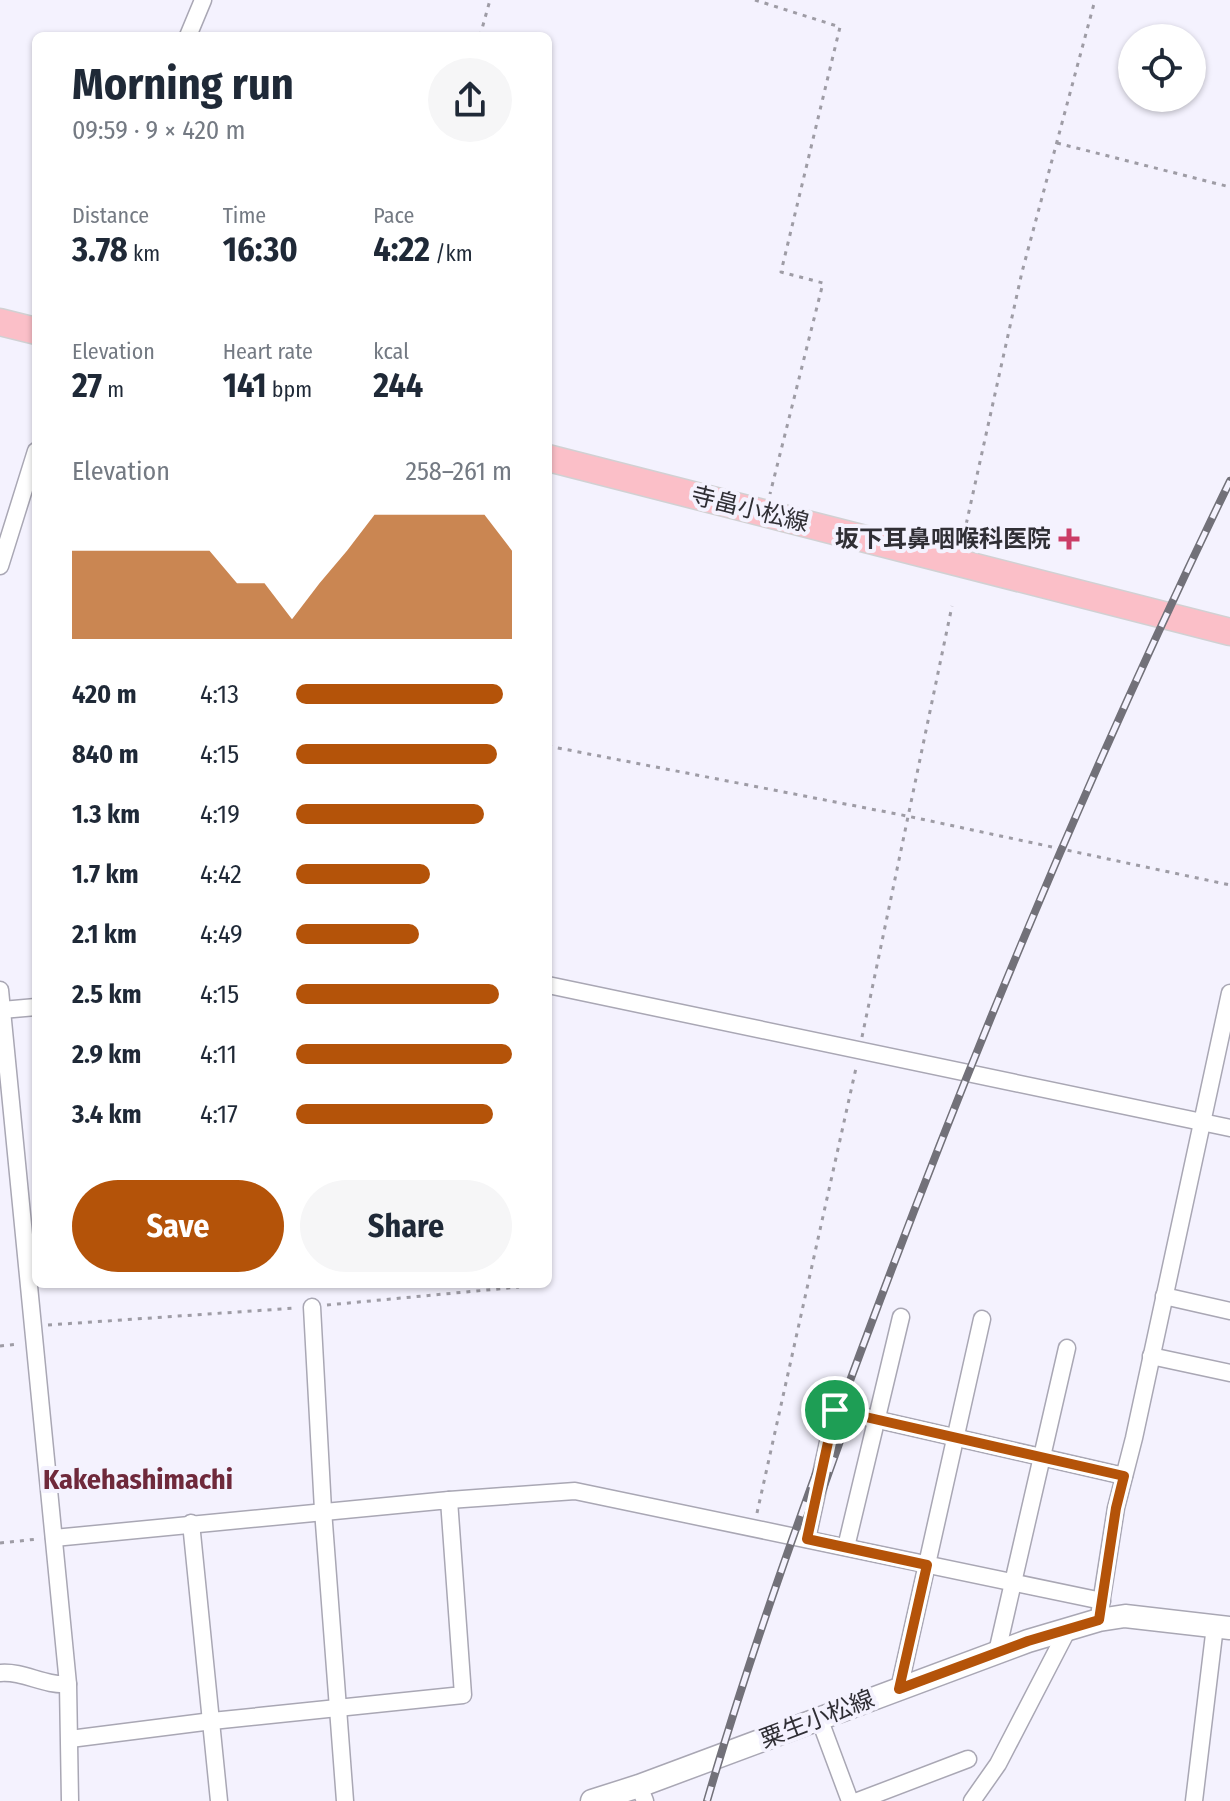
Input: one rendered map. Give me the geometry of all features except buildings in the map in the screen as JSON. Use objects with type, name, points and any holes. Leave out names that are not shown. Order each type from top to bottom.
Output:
[{"type":"main road","points":[[0,322],[32,330]]},
{"type":"main road","name":"寺畠小松線","points":[[552,459],[1230,632]]},
{"type":"main road","name":"粟生小松線","points":[[592,1801],[642,1793],[819,1718],[1028,1641],[1067,1631],[1100,1610],[1125,1616],[1222,1627]]},
{"type":"street","points":[[190,32],[203,0]]},
{"type":"street","points":[[0,566],[32,464]]},
{"type":"street","points":[[552,986],[1230,1128]]},
{"type":"street","points":[[0,990],[68,1684],[70,1801]]},
{"type":"street","points":[[54,1538],[323,1510],[575,1491],[1014,1583],[1100,1610],[1116,1508],[1230,993]]},
{"type":"street","points":[[2,1010],[32,1007]]},
{"type":"street","points":[[1164,1296],[1230,1311]]},
{"type":"street","points":[[312,1307],[323,1510],[345,1801]]},
{"type":"street","points":[[846,1547],[901,1317]]},
{"type":"street","points":[[899,1689],[982,1319]]},
{"type":"street","points":[[997,1652],[1067,1348]]},
{"type":"street","points":[[1151,1356],[1230,1373]]},
{"type":"street","points":[[807,1539],[835,1410],[1124,1476]]},
{"type":"street","points":[[70,1739],[463,1695],[449,1500]]},
{"type":"street","points":[[191,1523],[219,1801]]},
{"type":"street","points":[[1194,1801],[1222,1627]]},
{"type":"street","points":[[972,1801],[998,1764],[1067,1631]]},
{"type":"street","points":[[0,1673],[17,1671],[54,1686],[68,1684]]},
{"type":"street","points":[[819,1718],[850,1801]]},
{"type":"street","points":[[858,1801],[968,1759]]},
{"type":"path","points":[[481,32],[490,0]]},
{"type":"path","points":[[755,0],[840,27],[781,272],[823,283],[766,513]]},
{"type":"path","points":[[958,562],[1022,272],[1095,0]]},
{"type":"path","points":[[1057,143],[1230,187]]},
{"type":"path","points":[[552,747],[892,813],[1230,885]]},
{"type":"path","points":[[32,1326],[312,1307],[509,1288]]},
{"type":"path","points":[[0,1543],[54,1538]]},
{"type":"railway","points":[[707,1801],[743,1683],[803,1508],[950,1118],[1084,797],[1230,481]]},
{"type":"railway","points":[[809,1528],[844,1430]]},
{"type":"place","name":"坂下耳鼻咽喉科医院","points":[[1069,539]]},
{"type":"district","name":"Kakehashimachi","points":[[138,1479]]},
{"type":"route","points":[[835,1410],[1124,1476],[1116,1508],[1099,1620],[1028,1641],[899,1689],[927,1565],[807,1539],[835,1410]]}]
